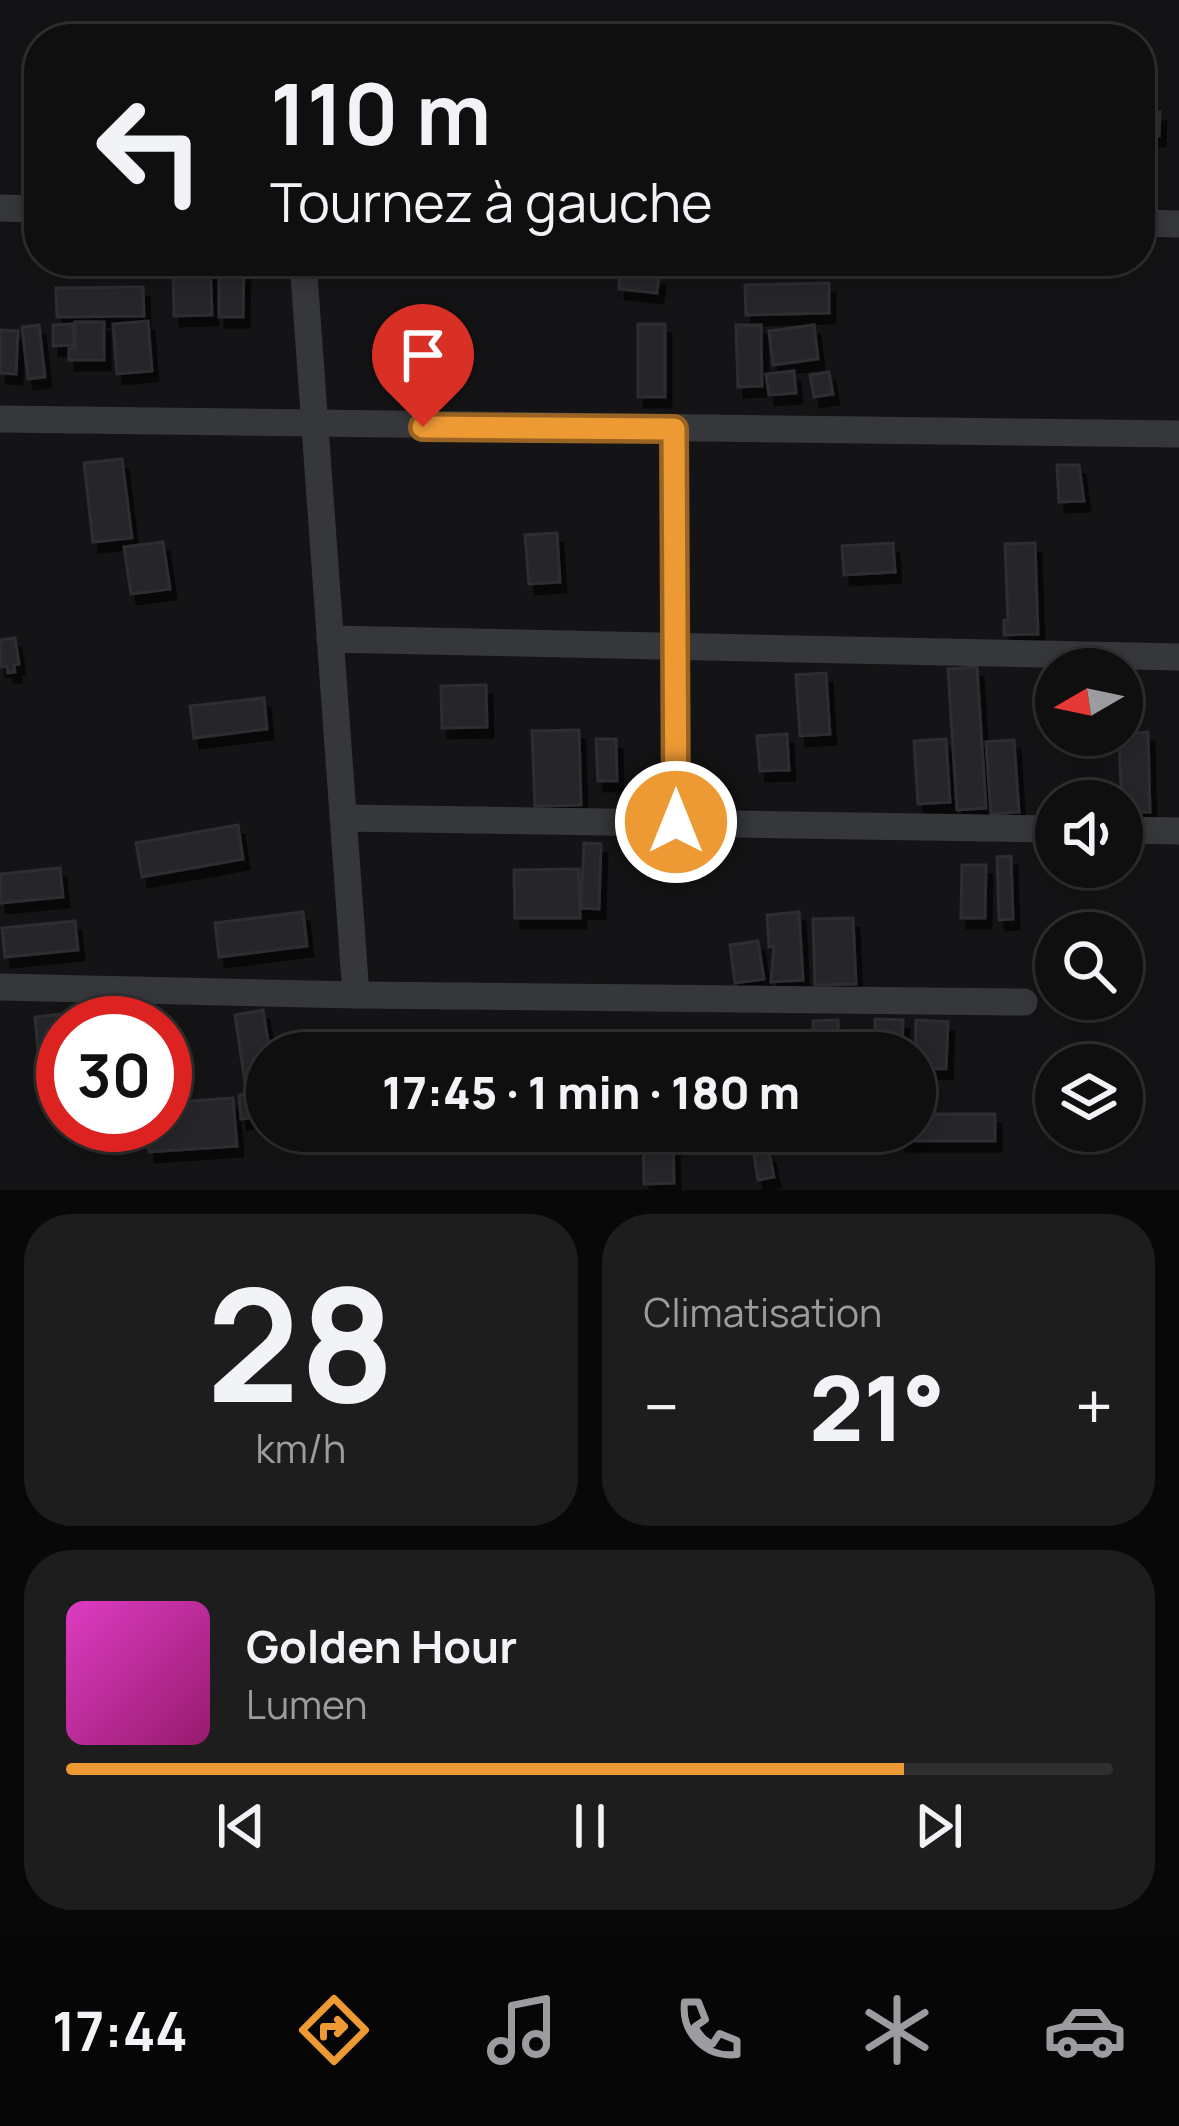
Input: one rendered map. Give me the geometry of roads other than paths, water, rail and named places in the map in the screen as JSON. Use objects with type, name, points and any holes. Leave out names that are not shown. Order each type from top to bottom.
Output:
[{"type":"street","points":[[304,276],[356,995]]},
{"type":"street","points":[[0,419],[1179,434]]},
{"type":"street","points":[[674,429],[676,822]]},
{"type":"street","points":[[330,639],[1179,657]]},
{"type":"street","points":[[343,818],[1035,829]]},
{"type":"street","points":[[1143,830],[1179,831]]},
{"type":"street","points":[[0,987],[1024,1002]]}]
